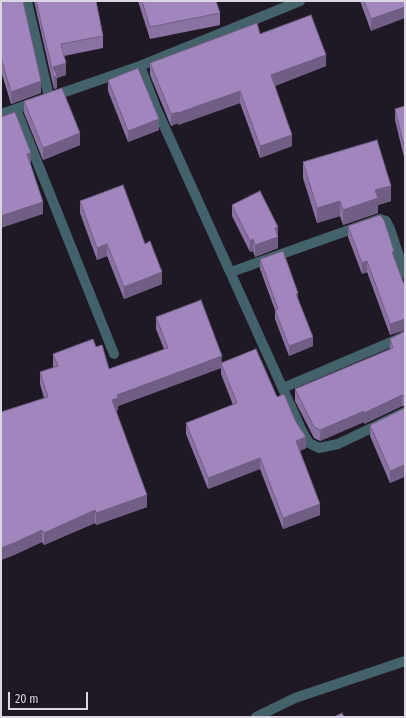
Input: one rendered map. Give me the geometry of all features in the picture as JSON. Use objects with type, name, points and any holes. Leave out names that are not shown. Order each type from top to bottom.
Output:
[{"type":"street","points":[[27,1],[50,97]]},
{"type":"street","points":[[1,114],[140,66],[300,1]]},
{"type":"street","points":[[140,66],[156,108],[309,443],[319,448],[338,444],[405,412]]},
{"type":"street","points":[[16,109],[114,354]]},
{"type":"street","points":[[231,272],[380,219],[386,221],[390,229],[405,274]]},
{"type":"street","points":[[283,388],[405,336]]},
{"type":"street","points":[[256,717],[295,698],[405,661]]},
{"type":"building","points":[[1,1],[23,1],[41,81],[11,92],[1,58]]},
{"type":"building","points":[[36,1],[96,1],[103,36],[61,44],[66,63],[53,67],[57,76],[54,77]]},
{"type":"building","points":[[142,1],[216,1],[220,13],[150,27]]},
{"type":"building","points":[[364,1],[405,1],[405,7],[371,19]]},
{"type":"building","points":[[311,15],[326,55],[271,75],[292,135],[260,146],[240,91],[178,113],[171,114],[150,63],[257,23],[260,34]]},
{"type":"building","points":[[138,68],[159,119],[128,131],[108,80]]},
{"type":"building","points":[[62,88],[80,133],[43,148],[24,101]]},
{"type":"building","points":[[405,106],[405,146],[404,146],[395,109]]},
{"type":"building","points":[[15,112],[31,153],[27,154],[43,202],[1,216],[1,117]]},
{"type":"building","points":[[377,140],[391,186],[375,190],[378,198],[343,210],[340,201],[317,208],[303,162]]},
{"type":"building","points":[[123,185],[145,244],[150,241],[162,272],[124,287],[107,244],[97,248],[80,201]]},
{"type":"building","points":[[260,191],[278,227],[275,228],[278,237],[255,245],[253,239],[250,241],[232,205]]},
{"type":"building","points":[[380,215],[384,220],[394,251],[392,252],[405,287],[405,319],[390,324],[367,261],[362,263],[348,226]]},
{"type":"building","points":[[283,251],[298,293],[296,294],[313,337],[289,346],[275,310],[278,309],[260,259]]},
{"type":"building","points":[[201,300],[222,356],[117,395],[118,398],[112,400],[147,495],[96,513],[95,510],[44,533],[42,530],[1,548],[1,412],[48,397],[40,372],[58,366],[53,354],[93,339],[96,347],[102,345],[109,369],[168,348],[156,317]]},
{"type":"building","points":[[405,331],[405,395],[320,430],[314,427],[295,389],[393,348],[390,339]]},
{"type":"building","points":[[256,349],[277,397],[284,394],[296,422],[306,437],[296,441],[320,504],[283,518],[260,458],[208,478],[186,423],[237,403],[221,363]]},
{"type":"building","points":[[405,408],[405,468],[404,465],[390,471],[370,425]]},
{"type":"building","points":[[342,713],[344,717],[334,717]]}]
